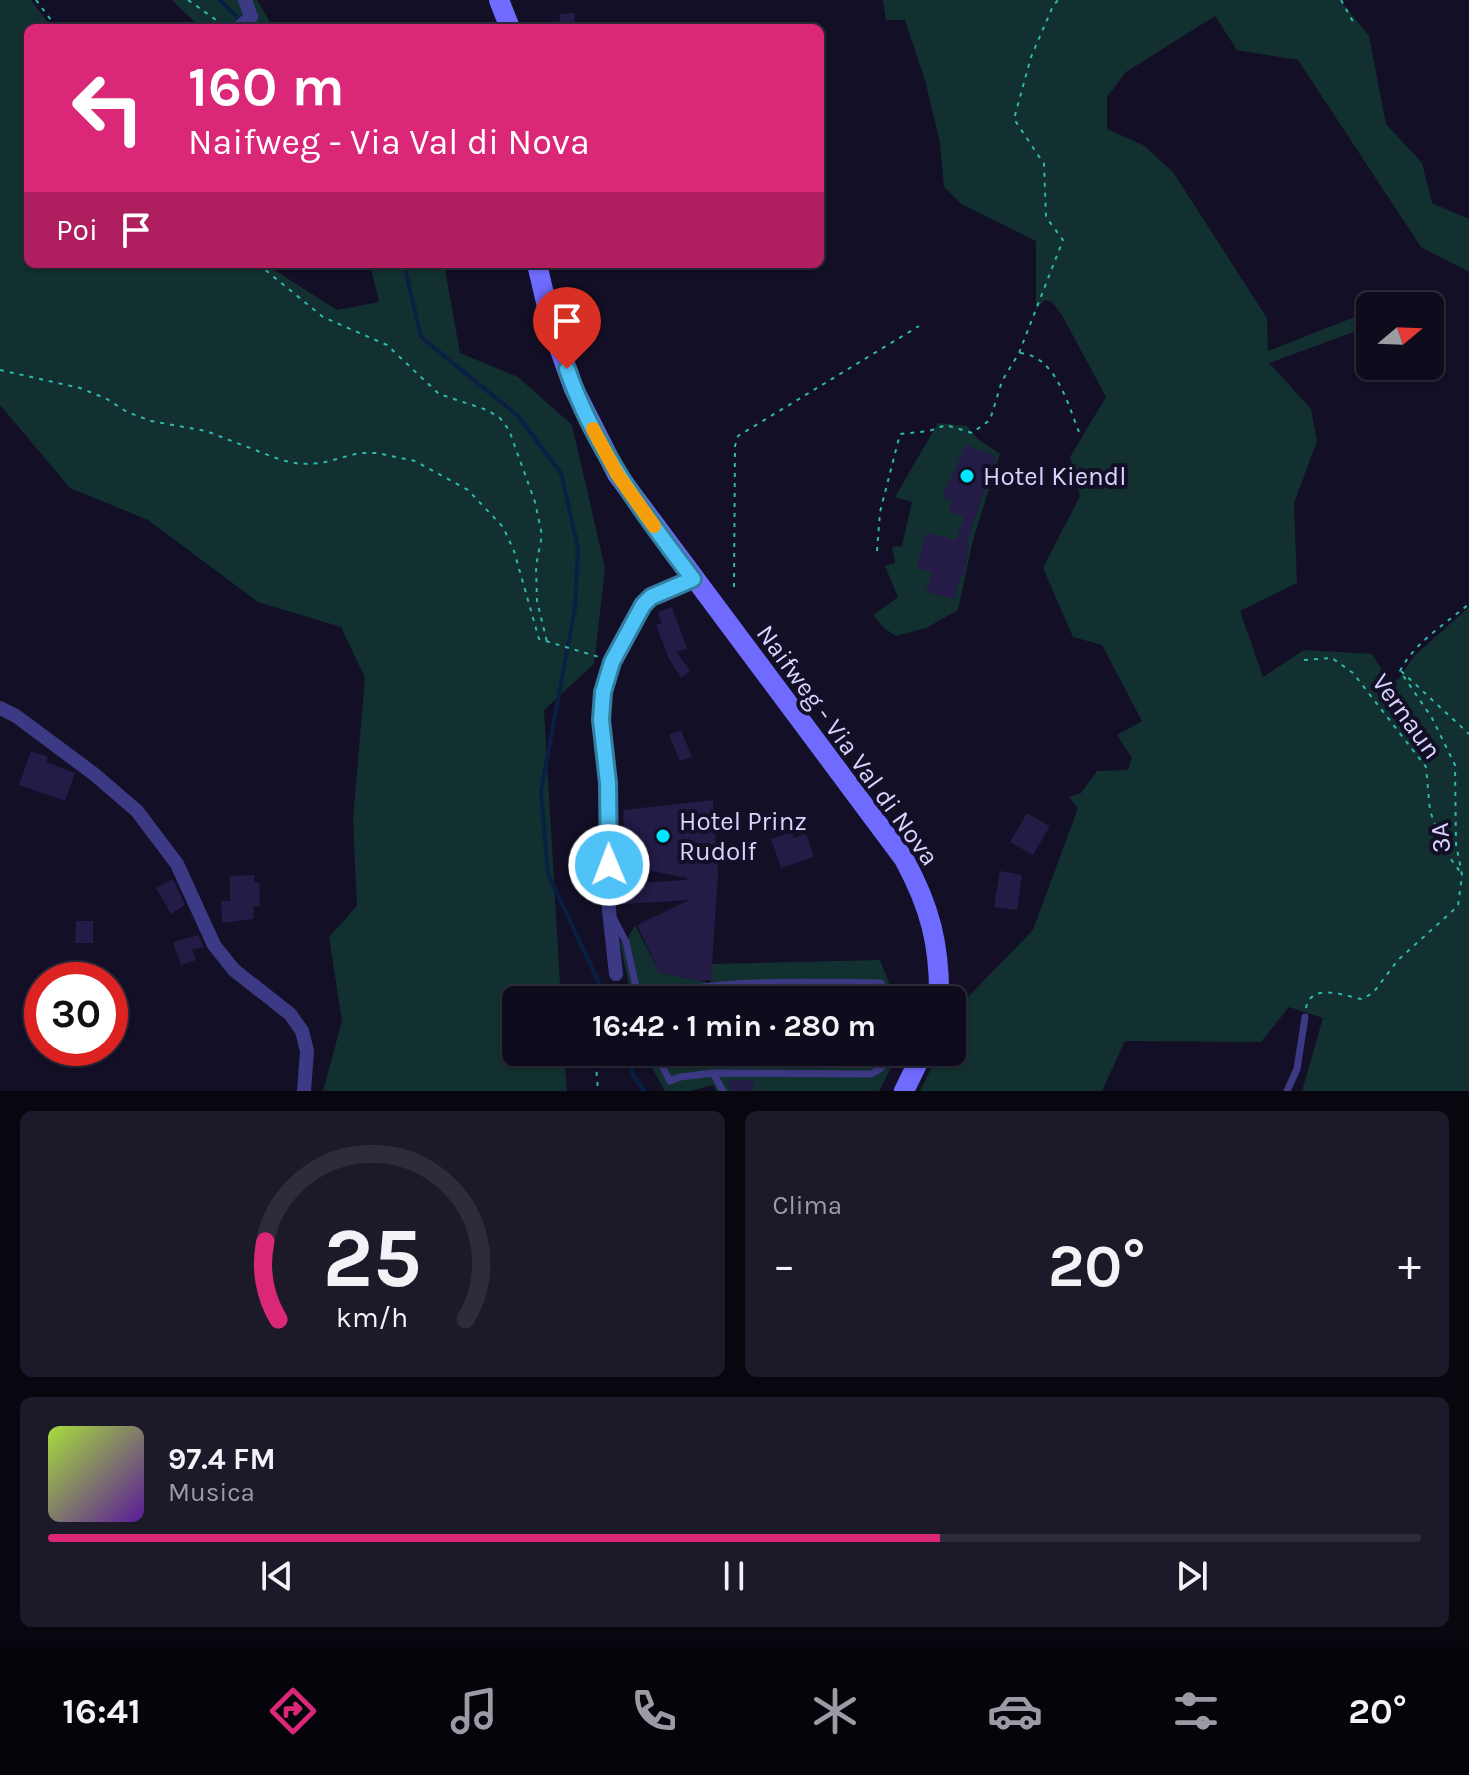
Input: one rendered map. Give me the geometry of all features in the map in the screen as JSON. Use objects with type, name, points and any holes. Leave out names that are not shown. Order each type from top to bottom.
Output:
[{"type":"main road","points":[[499,0],[508,24]]},
{"type":"main road","name":"Naifweg - Via Val di Nova","points":[[538,268],[556,340],[574,389],[599,442],[637,504],[904,859],[933,923],[938,949],[939,986]]},
{"type":"main road","points":[[904,1091],[916,1066]]},
{"type":"street","points":[[240,24],[251,14],[245,0]]},
{"type":"street","points":[[613,980],[608,783],[601,720],[603,692],[612,662],[643,605],[651,597],[693,579]]},
{"type":"street","points":[[0,708],[16,716],[94,774],[137,811],[177,864],[214,945],[234,970],[290,1014],[302,1031],[307,1051],[304,1091]]},
{"type":"lane","points":[[609,910],[626,942],[636,986]]},
{"type":"lane","points":[[735,986],[803,982],[881,983]]},
{"type":"lane","points":[[1287,1091],[1297,1069],[1305,1017]]},
{"type":"lane","points":[[662,1066],[670,1081],[713,1073],[871,1074],[882,1066]]},
{"type":"lane","points":[[713,1073],[723,1091]]},
{"type":"path","points":[[36,0],[54,24]]},
{"type":"path","points":[[188,0],[237,24]]},
{"type":"path","points":[[877,551],[880,512],[900,434],[946,425],[972,433],[990,420],[1002,381],[1019,353],[1063,240],[1046,217],[1044,164],[1014,119],[1031,57],[1058,0]]},
{"type":"path","points":[[1341,0],[1355,25]]},
{"type":"path","points":[[263,268],[323,317],[387,345],[439,394],[487,410],[500,418],[509,430],[535,502],[542,535],[536,566],[537,601],[547,643]]},
{"type":"path","points":[[734,587],[735,446],[738,436],[919,326]]},
{"type":"path","points":[[1019,353],[1028,353],[1044,364],[1059,383],[1079,432]]},
{"type":"path","points":[[0,370],[80,388],[139,417],[206,431],[281,460],[300,464],[322,463],[359,453],[377,453],[415,461],[430,472],[468,490],[503,527],[514,551],[539,639],[590,653]]},
{"type":"path","points":[[1469,604],[1425,640],[1406,659],[1400,671],[1469,734]]},
{"type":"path","name":"Vernaun","points":[[1304,660],[1332,658],[1353,673],[1426,767],[1430,811],[1445,851],[1462,875]]},
{"type":"path","name":"3A","points":[[1305,1017],[1308,1000],[1315,993],[1362,999],[1373,993],[1398,960],[1458,906],[1462,875],[1456,844],[1455,765],[1432,718],[1400,671]]},
{"type":"path","points":[[607,986],[613,980]]},
{"type":"path","points":[[596,1066],[598,1091]]},
{"type":"green space","points":[[0,0],[31,0],[49,24],[24,24],[24,268],[271,268],[337,310],[379,302],[371,268],[445,268],[460,353],[518,377],[572,425],[605,568],[594,664],[544,710],[560,986],[502,986],[502,1066],[565,1066],[567,1091],[323,1091],[342,1021],[329,937],[357,906],[353,819],[365,678],[341,627],[258,602],[148,520],[70,488],[0,405]]},
{"type":"green space","points":[[172,0],[257,0],[270,24],[197,24]]},
{"type":"green space","points":[[883,0],[1340,0],[1369,36],[1386,124],[1422,163],[1432,203],[1469,219],[1469,272],[1421,247],[1298,60],[1237,50],[1215,16],[1126,72],[1107,97],[1107,129],[1143,145],[1173,172],[1267,318],[1268,351],[1356,316],[1356,331],[1269,363],[1311,409],[1317,441],[1294,503],[1297,583],[1240,611],[1263,677],[1304,650],[1372,654],[1387,678],[1398,680],[1414,656],[1469,607],[1469,1091],[1302,1091],[1323,1018],[1289,1007],[1261,1042],[1125,1041],[1102,1091],[920,1091],[932,1066],[966,1066],[966,999],[1033,930],[1078,808],[1069,797],[1081,793],[1097,771],[1128,770],[1132,758],[1117,735],[1142,721],[1102,645],[1073,637],[1043,568],[1080,496],[1070,457],[1106,397],[1052,302],[1045,300],[1036,309],[1036,241],[961,204],[944,187],[940,143],[925,80],[905,20],[886,20]]},
{"type":"green space","points":[[938,423],[967,426],[978,439],[1000,454],[973,540],[958,610],[926,628],[896,636],[873,615],[898,597],[885,566],[895,563],[892,547],[902,546],[912,502],[895,497]]},
{"type":"green space","points":[[635,925],[659,972],[710,983],[712,964],[880,960],[890,986],[629,986],[620,943],[626,941]]},
{"type":"green space","points":[[651,1066],[892,1066],[879,1091],[716,1091],[713,1085],[691,1091],[665,1091]]},
{"type":"building","points":[[575,13],[574,24],[559,24],[560,14]]},
{"type":"building","points":[[966,445],[996,456],[967,542],[963,578],[960,577],[954,599],[926,592],[932,572],[917,568],[926,533],[956,540],[964,517],[949,512],[953,501],[943,494]]},
{"type":"building","points":[[672,607],[687,649],[677,652],[690,671],[681,678],[669,659],[656,625],[662,623],[658,612]]},
{"type":"building","points":[[681,730],[692,757],[680,761],[669,735]]},
{"type":"building","points":[[31,751],[48,757],[46,762],[75,773],[65,801],[19,785]]},
{"type":"building","points":[[713,800],[718,874],[711,980],[700,981],[659,972],[637,925],[689,900],[624,904],[622,884],[687,878],[626,866],[623,810]]},
{"type":"building","points":[[1027,813],[1050,826],[1033,855],[1010,842]]},
{"type":"building","points":[[792,832],[794,838],[806,833],[814,857],[781,868],[771,839]]},
{"type":"building","points":[[1000,871],[1022,875],[1017,910],[994,907]]},
{"type":"building","points":[[254,875],[254,882],[259,883],[260,906],[254,906],[253,919],[222,923],[221,901],[230,901],[230,876]]},
{"type":"building","points":[[173,879],[185,905],[171,914],[156,888]]},
{"type":"building","points":[[76,921],[93,921],[93,943],[75,943]]},
{"type":"building","points":[[198,935],[204,947],[192,950],[196,960],[181,965],[173,942]]},
{"type":"building","points":[[727,1080],[753,1080],[753,1091],[732,1091]]},
{"type":"waterway","points":[[220,0],[241,21]]},
{"type":"waterway","points":[[405,268],[421,337],[518,416],[561,473],[578,548],[575,608],[541,791],[548,874],[600,986]]},
{"type":"waterway","points":[[630,1066],[644,1091]]},
{"type":"slow traffic","points":[[593,429],[617,474],[654,526]]},
{"type":"place","name":"Hotel Kiendl","points":[[967,476]]},
{"type":"place","name":"Hotel Prinz Rudolf","points":[[663,836]]},
{"type":"route","points":[[567,369],[599,442],[617,474],[693,579],[651,597],[643,605],[612,662],[603,692],[601,720],[608,783],[609,865]]}]
